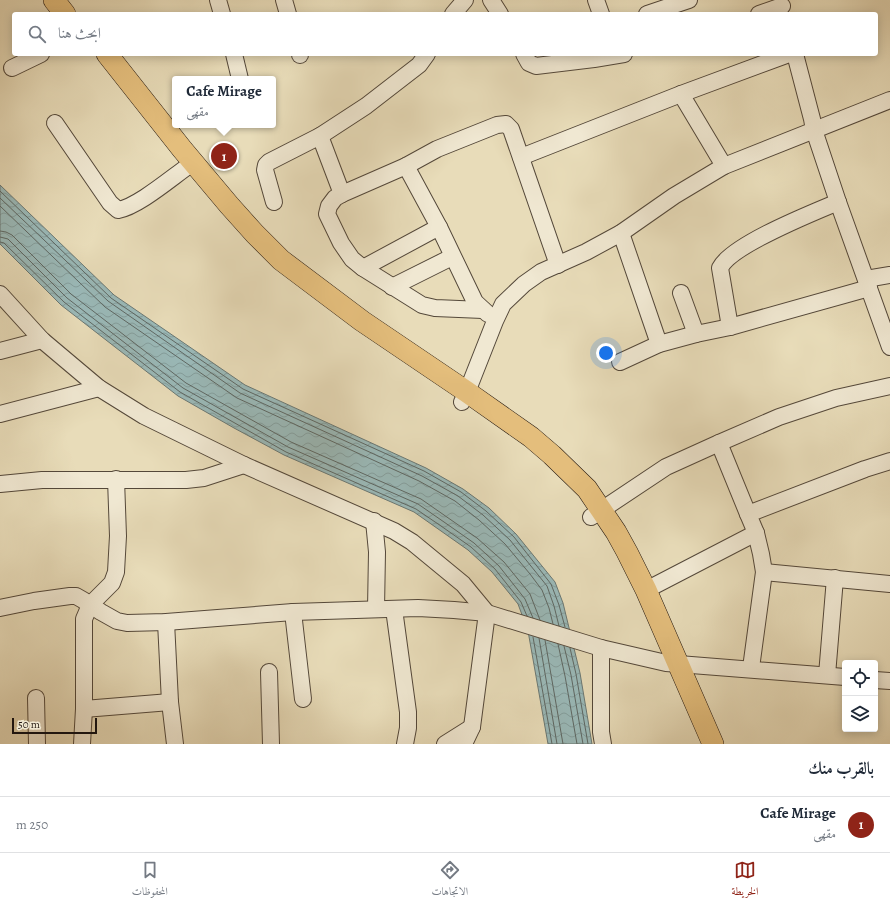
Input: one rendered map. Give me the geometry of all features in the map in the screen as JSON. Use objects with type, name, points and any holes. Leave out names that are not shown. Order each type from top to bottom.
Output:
[{"type":"main road","points":[[54,0],[63,12]]},
{"type":"main road","points":[[65,0],[74,12]]},
{"type":"main road","points":[[98,56],[186,167],[245,234],[275,264],[325,303],[465,397]]},
{"type":"main road","points":[[109,56],[182,149],[229,205],[281,260],[465,397],[529,451],[558,478],[575,496],[596,514],[624,546],[646,590],[701,744]]},
{"type":"main road","points":[[596,514],[606,538],[629,577],[712,744]]},
{"type":"street","points":[[218,0],[221,12]]},
{"type":"street","points":[[284,0],[287,12]]},
{"type":"street","points":[[455,12],[465,0]]},
{"type":"street","points":[[491,0],[499,12]]},
{"type":"street","points":[[596,0],[600,12]]},
{"type":"street","points":[[654,12],[689,0]]},
{"type":"street","points":[[766,12],[782,7]]},
{"type":"street","points":[[12,68],[37,56]]},
{"type":"street","points":[[234,56],[239,76]]},
{"type":"street","points":[[274,202],[265,170],[266,165],[269,162],[320,136],[386,91],[419,65],[426,56]]},
{"type":"street","points":[[525,56],[529,63],[536,66],[608,56]]},
{"type":"street","points":[[521,157],[783,56]]},
{"type":"street","points":[[796,56],[814,130],[890,347]]},
{"type":"street","points":[[681,94],[724,166]]},
{"type":"street","points":[[465,397],[489,315],[503,304],[513,293],[541,272],[621,233],[674,196],[724,166],[890,100]]},
{"type":"street","points":[[55,123],[110,203],[118,210],[150,194],[186,167]]},
{"type":"street","points":[[489,315],[422,305],[363,268],[352,258],[341,243],[327,214],[329,206],[335,198],[342,194],[406,166],[437,149],[497,125],[506,124],[511,129],[558,265]]},
{"type":"street","points":[[320,136],[342,194]]},
{"type":"street","points":[[406,166],[475,302],[489,315]]},
{"type":"street","points":[[730,326],[720,268],[722,264],[728,258],[755,240],[786,224],[838,202]]},
{"type":"street","points":[[363,268],[438,227]]},
{"type":"street","points":[[621,233],[659,344]]},
{"type":"street","points":[[392,287],[452,257]]},
{"type":"street","points":[[620,362],[659,344],[730,326],[867,284],[890,275]]},
{"type":"street","points":[[681,293],[696,334]]},
{"type":"street","points":[[0,294],[42,340],[99,388],[144,416],[244,465],[394,531],[412,542],[463,584],[487,613],[472,727],[464,744]]},
{"type":"street","points":[[0,351],[42,340]]},
{"type":"street","points":[[596,514],[666,467],[719,443],[779,417],[822,402],[890,386]]},
{"type":"street","points":[[0,414],[99,388]]},
{"type":"street","points":[[719,443],[756,533],[764,572],[751,668]]},
{"type":"street","points":[[748,514],[865,468],[890,461]]},
{"type":"street","points":[[0,484],[42,480],[186,480],[204,478],[244,465]]},
{"type":"street","points":[[82,744],[84,710],[83,625],[90,605],[112,583],[116,572],[118,536],[116,479]]},
{"type":"street","points":[[374,522],[376,552],[376,609]]},
{"type":"street","points":[[646,590],[756,533]]},
{"type":"street","points":[[764,572],[890,584]]},
{"type":"street","points":[[827,675],[835,578]]},
{"type":"street","points":[[0,608],[34,601],[76,596],[117,621],[127,623],[166,622],[293,612],[376,609],[443,609],[487,613],[601,648],[672,663],[751,668],[842,677]]},
{"type":"street","points":[[394,609],[408,712],[406,744]]},
{"type":"street","points":[[293,612],[303,699]]},
{"type":"street","points":[[166,622],[170,702],[175,744]]},
{"type":"street","points":[[601,648],[601,732],[603,744]]},
{"type":"street","points":[[269,672],[271,744]]},
{"type":"street","points":[[878,680],[890,681]]},
{"type":"street","points":[[36,698],[37,744]]},
{"type":"street","points":[[84,710],[170,702]]},
{"type":"street","points":[[445,744],[472,727]]},
{"type":"water","points":[[0,185],[114,295],[245,385],[426,468],[463,489],[489,508],[516,534],[555,582],[563,603],[580,673],[592,744],[548,744],[528,631],[518,604],[492,572],[468,550],[414,512],[284,455],[178,396],[61,305],[0,244]]},
{"type":"place","name":"Cafe Mirage","points":[[224,156]]}]
